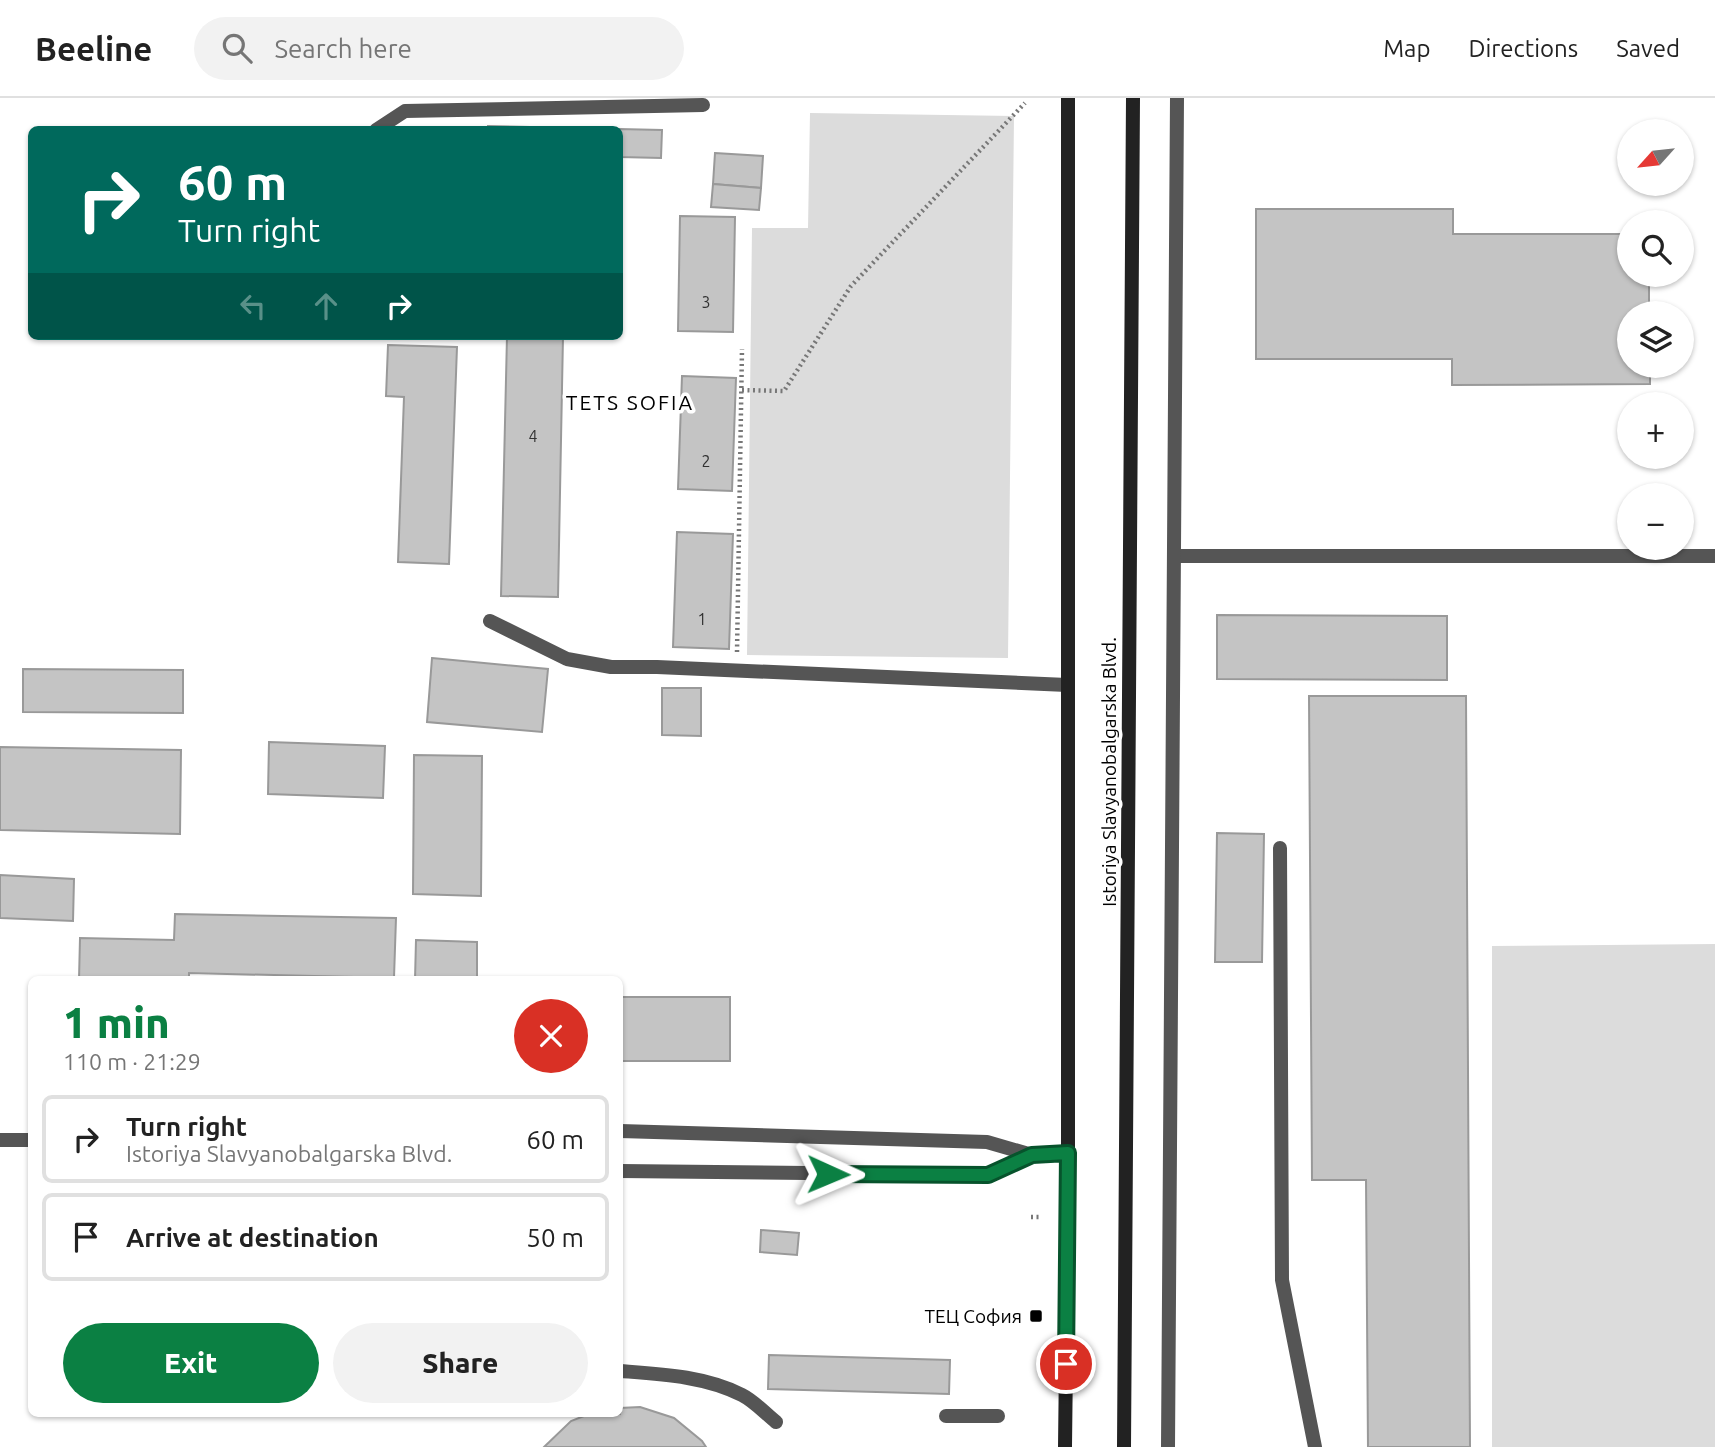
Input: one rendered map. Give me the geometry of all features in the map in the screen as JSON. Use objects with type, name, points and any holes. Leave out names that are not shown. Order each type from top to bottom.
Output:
[{"type":"main road","points":[[1065,1447],[1068,1153],[1068,98]]},
{"type":"main road","name":"Istoriya Slavyanobalgarska Blvd.","points":[[1124,1447],[1133,98]]},
{"type":"street","points":[[1168,1447],[1177,98]]},
{"type":"street","points":[[382,126],[405,111],[703,105]]},
{"type":"street","points":[[1174,556],[1715,556]]},
{"type":"street","points":[[490,621],[567,659],[611,667],[1067,685]]},
{"type":"street","points":[[1280,848],[1282,1280],[1315,1447]]},
{"type":"street","points":[[623,1131],[987,1142],[1032,1155],[1068,1153]]},
{"type":"street","points":[[0,1140],[28,1140]]},
{"type":"street","points":[[623,1171],[988,1175],[1032,1155]]},
{"type":"street","points":[[623,1371],[660,1374],[712,1383],[744,1396],[776,1422]]},
{"type":"street","points":[[946,1416],[998,1416]]},
{"type":"path","points":[[741,390],[784,391],[851,286],[1025,103]]},
{"type":"path","points":[[737,670],[742,349]]},
{"type":"path","points":[[1031,1217],[1042,1217]]},
{"type":"shaded area","points":[[810,113],[1014,116],[1008,658],[747,655],[752,228],[808,228]]},
{"type":"shaded area","points":[[1715,944],[1715,1447],[1492,1447],[1492,946]]},
{"type":"building","points":[[623,129],[662,130],[661,158],[623,157]]},
{"type":"building","points":[[715,153],[763,156],[761,188],[713,184]]},
{"type":"building","points":[[713,184],[761,188],[759,210],[711,207]]},
{"type":"building","points":[[1256,209],[1453,209],[1453,234],[1617,234],[1617,287],[1649,287],[1649,301],[1617,301],[1617,378],[1650,378],[1650,384],[1452,385],[1452,359],[1256,359]]},
{"type":"building","points":[[680,216],[735,217],[733,332],[678,331]]},
{"type":"building","points":[[507,340],[563,340],[558,597],[501,596]]},
{"type":"building","points":[[388,345],[457,347],[449,564],[398,562],[404,397],[386,396]]},
{"type":"building","points":[[682,376],[736,378],[732,491],[678,489]]},
{"type":"building","points":[[677,532],[733,534],[729,649],[673,647]]},
{"type":"building","points":[[1217,615],[1447,616],[1447,680],[1217,679]]},
{"type":"building","points":[[432,658],[548,669],[542,732],[427,722]]},
{"type":"building","points":[[23,669],[183,670],[183,713],[23,712]]},
{"type":"building","points":[[662,688],[701,688],[701,736],[662,735]]},
{"type":"building","points":[[1309,696],[1466,696],[1470,1447],[1368,1447],[1366,1180],[1312,1180]]},
{"type":"building","points":[[269,742],[385,746],[383,798],[268,794]]},
{"type":"building","points":[[0,747],[181,750],[180,834],[0,830]]},
{"type":"building","points":[[414,755],[482,756],[481,896],[413,894]]},
{"type":"building","points":[[1217,833],[1264,834],[1262,962],[1215,962]]},
{"type":"building","points":[[0,875],[74,879],[73,921],[0,918]]},
{"type":"building","points":[[175,914],[396,918],[394,976],[189,973],[189,976],[79,976],[80,938],[174,940]]},
{"type":"building","points":[[416,940],[477,942],[477,976],[415,976]]},
{"type":"building","points":[[623,997],[730,997],[730,1061],[623,1061]]},
{"type":"building","points":[[761,1230],[799,1233],[797,1255],[760,1252]]},
{"type":"building","points":[[769,1355],[950,1360],[949,1394],[768,1389]]},
{"type":"building","points":[[640,1407],[674,1418],[706,1447],[544,1447],[571,1421],[581,1417],[623,1417],[623,1408]]},
{"type":"place","name":"ТЕЦ София","points":[[1036,1316]]},
{"type":"district","name":"TETS SOFIA","points":[[630,403]]},
{"type":"route","points":[[828,1174],[988,1175],[1032,1155],[1068,1153],[1066,1364]]}]
